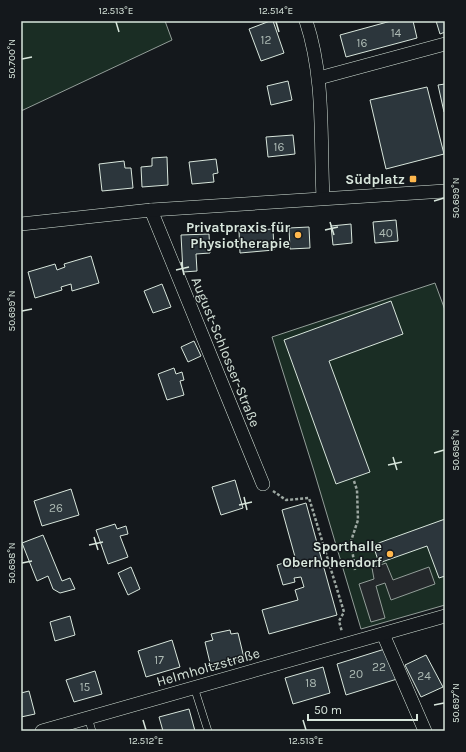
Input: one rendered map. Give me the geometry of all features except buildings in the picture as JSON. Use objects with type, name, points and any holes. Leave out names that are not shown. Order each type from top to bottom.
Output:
[{"type":"street","points":[[306,21],[315,51],[319,78],[323,198]]},
{"type":"street","points":[[319,78],[445,44]]},
{"type":"street","points":[[21,224],[151,210],[445,191]]},
{"type":"street","name":"August-Schlosser-Straße","points":[[151,210],[263,484]]},
{"type":"street","name":"Helmholtzstraße","points":[[42,731],[59,729],[88,717],[445,616]]},
{"type":"street","points":[[383,634],[425,731]]},
{"type":"lane","points":[[194,687],[208,731]]},
{"type":"lane","points":[[88,717],[92,731]]},
{"type":"path","points":[[354,481],[357,490],[358,520],[352,541],[355,570]]},
{"type":"path","points":[[263,484],[286,500],[309,498],[344,612],[339,621],[346,645]]},
{"type":"green space","points":[[21,21],[165,21],[172,40],[21,111]]},
{"type":"green space","points":[[435,283],[445,310],[445,605],[361,629],[272,337]]},
{"type":"shaded area","points":[[386,563],[393,580],[429,567],[435,584],[391,600],[385,583],[376,586],[385,618],[371,622],[359,584],[374,579],[372,568]]},
{"type":"place","name":"Südplatz","points":[[413,179]]},
{"type":"place","name":"Privatpraxis für Physiotherapie","points":[[298,235]]},
{"type":"place","name":"Sporthalle Oberhohendorf","points":[[390,554]]}]
